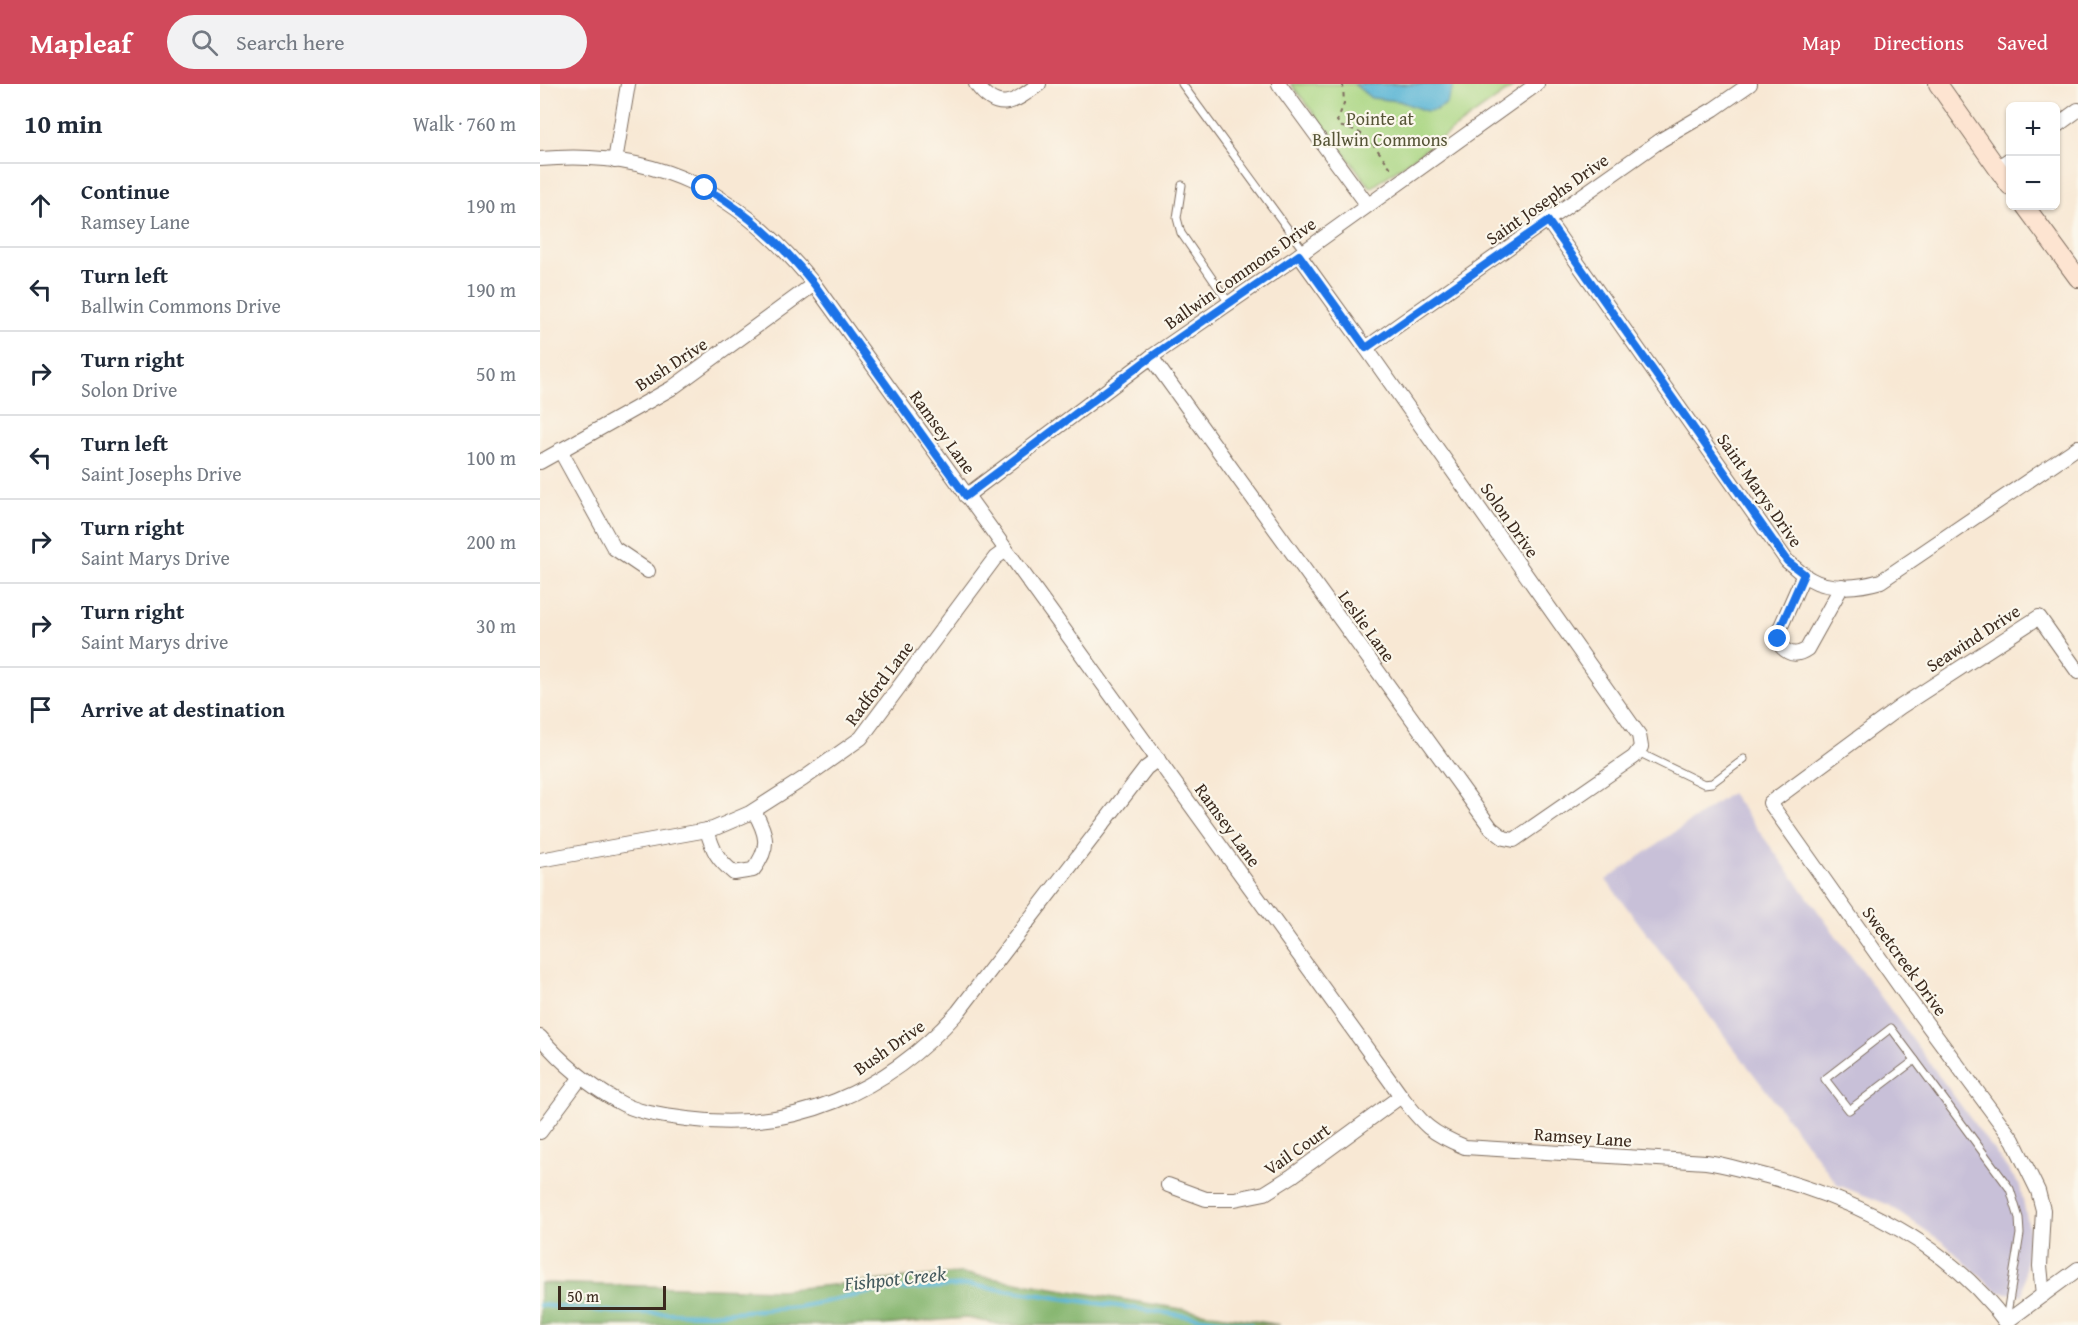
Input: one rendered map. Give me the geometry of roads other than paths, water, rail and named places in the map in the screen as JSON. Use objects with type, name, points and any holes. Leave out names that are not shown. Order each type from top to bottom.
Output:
[{"type":"street","points":[[615,160],[628,84]]},
{"type":"street","points":[[976,84],[985,97],[996,103],[1018,99],[1039,84]]},
{"type":"street","points":[[1279,84],[1367,204]]},
{"type":"street","name":"Ballwin Commons Drive","points":[[966,496],[1151,357],[1537,84]]},
{"type":"street","name":"Saint Josephs Drive","points":[[1366,348],[1661,140],[1714,109],[1750,84]]},
{"type":"street","points":[[1938,84],[2004,164]]},
{"type":"street","points":[[2060,123],[2078,110]]},
{"type":"street","name":"Ramsey Lane","points":[[540,159],[581,157],[615,160],[676,175],[705,188],[742,211],[779,244],[814,284],[1401,1096],[1430,1130],[1442,1138],[1465,1147],[1706,1162],[1728,1165],[1793,1182],[1854,1205],[1914,1238],[1960,1272],[2007,1324]]},
{"type":"street","points":[[2028,210],[2078,278]]},
{"type":"street","name":"Saint Marys Drive","points":[[1548,221],[1787,561],[1811,580],[1822,584],[1854,587],[1881,581],[2078,447]]},
{"type":"street","name":"Solon Drive","points":[[1301,253],[1637,732],[1641,741],[1638,752]]},
{"type":"street","name":"Bush Drive","points":[[540,462],[672,388],[814,284]]},
{"type":"street","name":"Leslie Lane","points":[[1151,357],[1491,828],[1504,838],[1514,840],[1638,752]]},
{"type":"street","points":[[560,450],[614,548],[648,571]]},
{"type":"street","name":"Radford Lane","points":[[540,860],[707,830],[754,811],[861,738],[995,558],[1006,550]]},
{"type":"street","points":[[1804,574],[1778,633],[1780,646],[1790,653],[1796,654],[1807,649],[1842,586]]},
{"type":"street","name":"Seawind Drive","points":[[1900,707],[2039,617],[2078,672]]},
{"type":"street","name":"Sweetcreek Drive","points":[[1900,707],[1770,803],[2013,1140],[2038,1191],[2043,1210],[2040,1266],[2043,1295]]},
{"type":"street","name":"Bush Drive","points":[[540,1037],[559,1060],[581,1077],[618,1102],[649,1113],[699,1121],[760,1120],[814,1111],[864,1088],[921,1050],[946,1026],[1146,768],[1158,759]]},
{"type":"street","points":[[707,830],[713,850],[723,864],[734,873],[753,870],[764,856],[765,831],[754,811]]},
{"type":"street","points":[[540,1132],[581,1077]]},
{"type":"street","name":"Vail Court","points":[[1168,1185],[1206,1199],[1235,1199],[1264,1193],[1292,1176],[1401,1096]]},
{"type":"street","points":[[2007,1324],[2078,1269]]},
{"type":"lane","points":[[1182,84],[1221,135],[1301,253]]},
{"type":"lane","points":[[1182,185],[1177,218],[1181,232],[1229,303]]},
{"type":"lane","points":[[1638,752],[1704,784],[1712,783],[1744,759]]},
{"type":"lane","points":[[1914,1059],[1849,1110],[1825,1079],[1891,1028],[1914,1059],[2010,1189],[2019,1218],[2020,1234],[2007,1324]]},
{"type":"water","points":[[1354,84],[1452,84],[1453,88],[1446,104],[1436,110],[1426,111],[1399,101],[1371,98]]},
{"type":"waterway","name":"Fishpot Creek","points":[[540,1305],[613,1312],[709,1314],[798,1307],[877,1291],[969,1285],[1251,1325]]},
{"type":"park label","name":"Pointe at Ballwin Commons","points":[[1380,128]]}]
